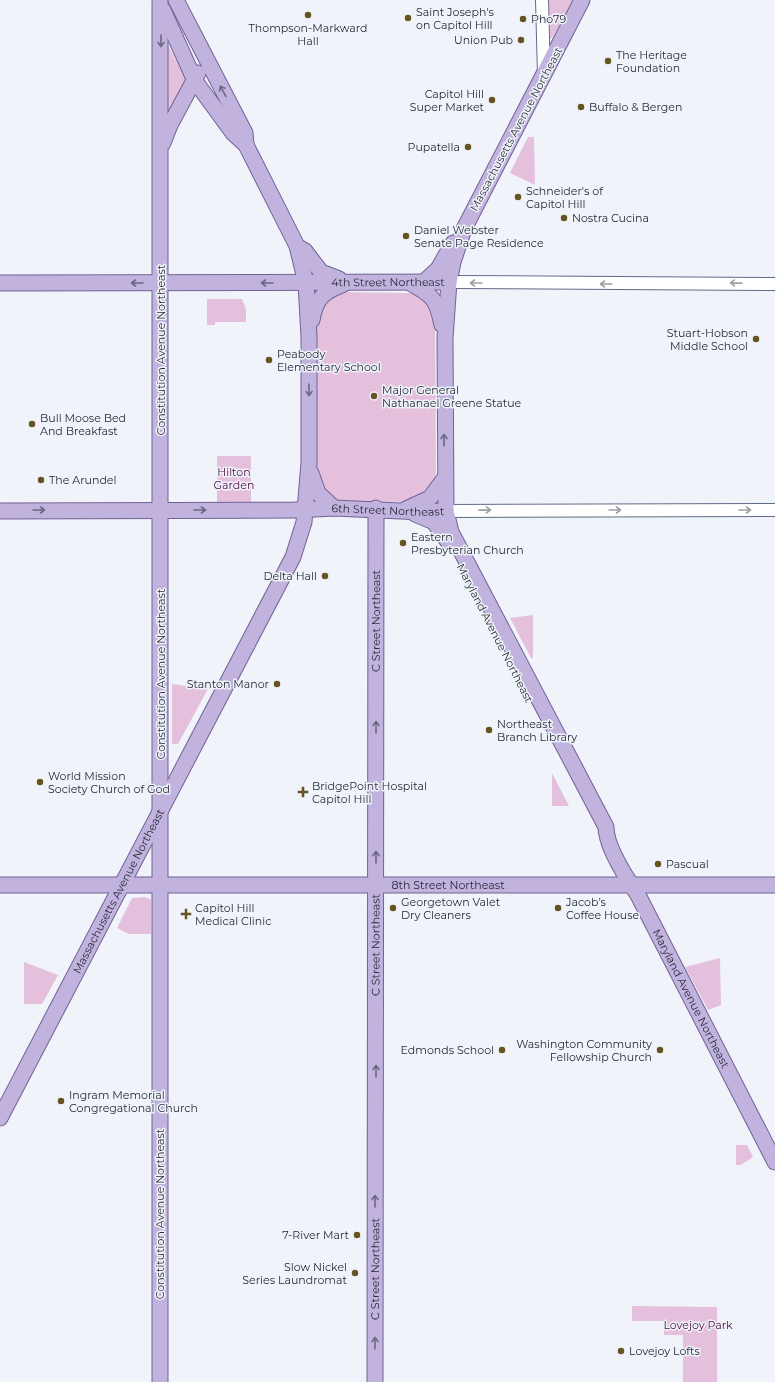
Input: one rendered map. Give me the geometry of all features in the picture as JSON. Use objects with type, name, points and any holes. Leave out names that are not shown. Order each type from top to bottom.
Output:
[{"type":"main road","points":[[176,0],[200,50],[245,133],[246,145]]},
{"type":"main road","name":"Massachusetts Avenue Northeast","points":[[449,282],[453,262],[464,229],[582,0]]},
{"type":"main road","points":[[159,1],[195,81],[233,133],[246,145],[297,246],[306,283],[309,337],[309,463],[313,482],[318,493],[320,509]]},
{"type":"main road","name":"Constitution Avenue Northeast","points":[[159,1],[161,158],[160,1382]]},
{"type":"main road","name":"Constitution Avenue Northeast","points":[[161,158],[164,142],[170,125],[195,81],[199,70],[200,50]]},
{"type":"main road","points":[[424,282],[438,269],[450,247],[464,229]]},
{"type":"main road","points":[[297,246],[305,251],[321,272],[350,282]]},
{"type":"main road","points":[[309,337],[314,309],[319,299],[328,291],[350,282]]},
{"type":"main road","points":[[408,282],[425,291],[434,300],[439,312],[445,338]]},
{"type":"main road","points":[[446,511],[444,479],[445,338],[449,282]]},
{"type":"main road","name":"4th Street Northeast","points":[[0,283],[449,282]]},
{"type":"main road","points":[[309,463],[320,509]]},
{"type":"main road","points":[[403,511],[430,498],[444,479]]},
{"type":"main road","name":"6th Street Northeast","points":[[0,511],[376,508],[403,511],[446,511]]},
{"type":"main road","name":"C Street Northeast","points":[[375,1382],[376,508]]},
{"type":"main road","name":"Massachusetts Avenue Northeast","points":[[0,1118],[293,557],[302,533],[320,509]]},
{"type":"main road","name":"Maryland Avenue Northeast","points":[[403,511],[431,520],[445,535],[598,831],[606,836]]},
{"type":"main road","name":"Maryland Avenue Northeast","points":[[446,511],[451,532],[606,827],[606,836],[631,886],[775,1162]]},
{"type":"main road","name":"8th Street Northeast","points":[[0,885],[775,886]]},
{"type":"street","points":[[542,0],[544,75]]},
{"type":"street","name":"4th Street Northeast","points":[[449,282],[775,284]]},
{"type":"street","name":"6th Street Northeast","points":[[446,511],[775,510]]},
{"type":"green space","points":[[549,0],[573,0],[553,37],[550,39]]},
{"type":"green space","points":[[168,45],[187,82],[169,116],[165,114]]},
{"type":"green space","points":[[528,137],[534,137],[535,185],[510,173]]},
{"type":"green space","points":[[341,292],[413,293],[422,296],[435,316],[436,473],[434,484],[415,502],[338,500],[324,489],[317,477],[317,317],[325,298]]},
{"type":"green space","points":[[207,299],[242,299],[246,309],[246,322],[215,322],[215,325],[207,325]]},
{"type":"green space","name":"Hilton Garden","points":[[217,456],[251,456],[251,502],[217,502]]},
{"type":"green space","points":[[533,615],[533,658],[531,658],[510,618]]},
{"type":"green space","points":[[172,684],[208,689],[178,744],[172,744]]},
{"type":"green space","points":[[552,773],[569,806],[552,806]]},
{"type":"green space","points":[[145,897],[151,900],[151,934],[129,934],[117,928],[132,898]]},
{"type":"green space","points":[[720,958],[721,1005],[708,1010],[685,967]]},
{"type":"green space","points":[[24,962],[58,975],[42,1004],[24,1004]]},
{"type":"green space","points":[[736,1145],[747,1145],[753,1157],[741,1165],[736,1165]]},
{"type":"green space","name":"Lovejoy Park","points":[[632,1306],[717,1307],[717,1382],[683,1382],[683,1335],[664,1335],[664,1321],[632,1321]]},
{"type":"place","name":"Thompson-Markward Hall","points":[[308,15]]},
{"type":"place","name":"Saint Joseph's on Capitol Hill","points":[[408,18]]},
{"type":"place","name":"Pho79","points":[[523,19]]},
{"type":"place","name":"Union Pub","points":[[521,40]]},
{"type":"place","name":"The Heritage Foundation","points":[[608,61]]},
{"type":"place","name":"Capitol Hill Super Market","points":[[492,100]]},
{"type":"place","name":"Buffalo & Bergen","points":[[581,107]]},
{"type":"place","name":"Pupatella","points":[[468,147]]},
{"type":"place","name":"Schneider's of Capitol Hill","points":[[518,197]]},
{"type":"place","name":"Nostra Cucina","points":[[564,218]]},
{"type":"place","name":"Daniel Webster Senate Page Residence","points":[[406,236]]},
{"type":"place","name":"Stuart-Hobson Middle School","points":[[756,339]]},
{"type":"place","name":"Peabody Elementary School","points":[[269,360]]},
{"type":"place","name":"Major General Nathanael Greene Statue","points":[[374,396]]},
{"type":"place","name":"Bull Moose Bed And Breakfast","points":[[32,424]]},
{"type":"place","name":"The Arundel","points":[[41,480]]},
{"type":"place","name":"Eastern Presbyterian Church","points":[[403,543]]},
{"type":"place","name":"Delta Hall","points":[[325,576]]},
{"type":"place","name":"Stanton Manor","points":[[277,684]]},
{"type":"place","name":"Northeast Branch Library","points":[[489,730]]},
{"type":"place","name":"World Mission Society Church of God","points":[[40,782]]},
{"type":"place","name":"BridgePoint Hospital Capitol Hill","points":[[303,792]]},
{"type":"place","name":"Pascual","points":[[658,864]]},
{"type":"place","name":"Georgetown Valet Dry Cleaners","points":[[393,908]]},
{"type":"place","name":"Jacob’s Coffee House","points":[[558,908]]},
{"type":"place","name":"Capitol Hill Medical Clinic","points":[[186,914]]},
{"type":"place","name":"Edmonds School","points":[[502,1050]]},
{"type":"place","name":"Washington Community Fellowship Church","points":[[660,1050]]},
{"type":"place","name":"Ingram Memorial Congregational Church","points":[[61,1101]]},
{"type":"place","name":"7-River Mart","points":[[357,1235]]},
{"type":"place","name":"Slow Nickel Series Laundromat","points":[[355,1273]]},
{"type":"place","name":"Lovejoy Lofts","points":[[621,1351]]}]
